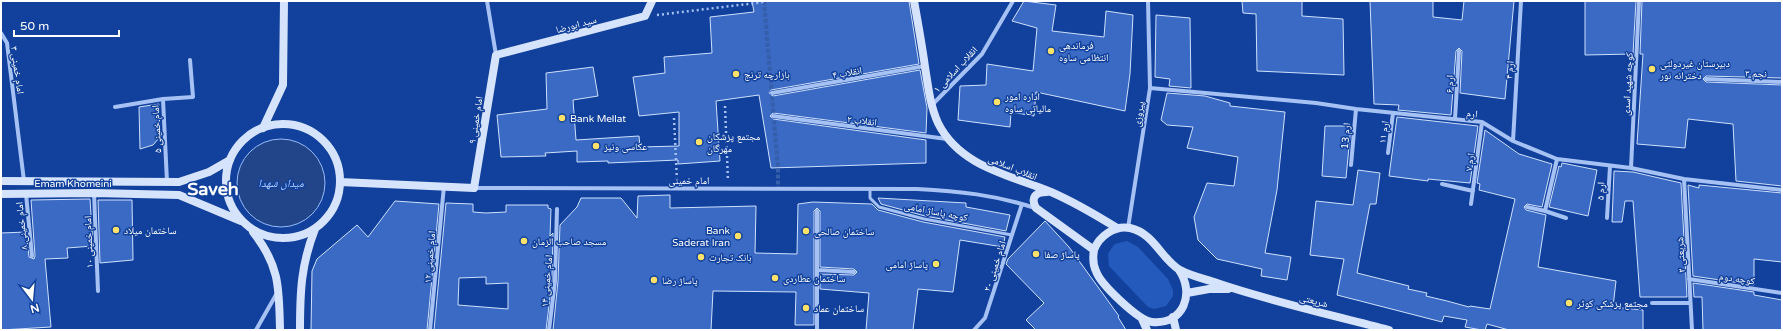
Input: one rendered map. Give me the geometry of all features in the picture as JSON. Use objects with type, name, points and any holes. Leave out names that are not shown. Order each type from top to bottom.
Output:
[{"type":"main road","points":[[263,128],[283,85],[284,1]]},
{"type":"main road","points":[[646,16],[652,1]]},
{"type":"main road","name":"انقلاب اسلامی","points":[[914,1],[932,106],[938,123],[948,139],[959,150],[993,171],[1050,192],[1084,207],[1117,228]]},
{"type":"main road","name":"سید ابورضا","points":[[496,55],[646,16]]},
{"type":"main road","name":"امام خمینی ۹","points":[[474,188],[496,55]]},
{"type":"main road","points":[[276,125],[290,125],[304,128],[316,134],[334,155],[339,168],[340,182],[335,205],[325,220],[316,228],[298,237],[269,237],[251,229],[242,222],[233,210],[227,196],[225,182],[230,160],[243,141],[263,128],[276,125]]},
{"type":"main road","points":[[24,181],[179,182],[193,179],[230,160]]},
{"type":"main road","name":"Emam Khomeini","points":[[1,181],[24,181]]},
{"type":"main road","name":"امام خمینی","points":[[340,182],[474,188]]},
{"type":"main road","name":"Emam Khomeini","points":[[1,194],[94,192],[179,195],[242,222]]},
{"type":"main road","points":[[1050,192],[1042,192],[1033,197],[1033,202],[1036,208],[1094,250]]},
{"type":"main road","points":[[300,330],[300,290],[306,252],[316,228]]},
{"type":"main road","points":[[1117,228],[1128,228],[1139,231],[1147,236],[1185,278],[1187,293],[1186,302],[1181,310],[1173,317],[1163,322],[1152,322],[1142,319],[1134,314],[1096,272],[1093,261],[1094,250],[1099,240],[1107,233],[1117,228]]},
{"type":"main road","points":[[251,229],[265,247],[275,270],[279,289],[280,330]]},
{"type":"main road","name":"شریعتی","points":[[1179,270],[1235,289],[1389,330]]},
{"type":"main road","name":"شریعتی","points":[[1187,293],[1209,289],[1235,289]]},
{"type":"main road","points":[[1173,317],[1176,330]]},
{"type":"main road","points":[[1142,319],[1147,330]]},
{"type":"street","points":[[487,1],[496,55]]},
{"type":"street","name":"انقلاب اسلامی ۱","points":[[932,106],[982,54],[1013,1]]},
{"type":"street","name":"پیروزی","points":[[1128,228],[1150,88],[1148,1]]},
{"type":"street","name":"ارم ۴","points":[[1513,140],[1521,1]]},
{"type":"street","name":"کوچه شهید اسدی","points":[[1631,168],[1639,1]]},
{"type":"street","name":"امام خمینی ۳","points":[[1,33],[7,43],[24,181]]},
{"type":"street","name":"ارم ۶","points":[[1455,119],[1459,50]]},
{"type":"street","points":[[163,100],[192,97],[190,60]]},
{"type":"street","name":"انقلاب ۴","points":[[772,93],[925,66]]},
{"type":"street","name":"نجم ۳","points":[[1706,79],[1782,82]]},
{"type":"street","name":"ارم","points":[[1150,88],[1316,102],[1356,109],[1482,122],[1513,140],[1557,159],[1631,168],[1684,179],[1782,190]]},
{"type":"street","name":"امام خمینی ۵","points":[[115,107],[163,100],[167,182]]},
{"type":"street","name":"ارم 13","points":[[1351,165],[1356,109]]},
{"type":"street","name":"ارم ۱۱","points":[[1388,153],[1393,113]]},
{"type":"street","name":"انقلاب ۲","points":[[773,116],[948,139]]},
{"type":"street","name":"ارم ۷","points":[[1471,204],[1482,122]]},
{"type":"street","points":[[1545,211],[1557,159]]},
{"type":"street","name":"ارم ۵","points":[[1607,218],[1610,166]]},
{"type":"street","name":"شریعتی ۲","points":[[1684,179],[1692,330]]},
{"type":"street","points":[[1442,184],[1473,191]]},
{"type":"street","name":"امام خمینی ۱۲","points":[[430,330],[444,186]]},
{"type":"street","name":"امام خمینی","points":[[474,188],[947,190],[1006,199],[1036,208]]},
{"type":"street","name":"امام خمینی ۱۰","points":[[94,192],[98,291]]},
{"type":"street","name":"امام خمینی ۸","points":[[26,194],[32,256]]},
{"type":"street","name":"امام خمینی ۲۰","points":[[974,330],[985,318],[1022,204]]},
{"type":"street","points":[[1527,207],[1566,218]]},
{"type":"street","name":"امام خمینی ۱۴","points":[[549,330],[555,281],[557,209]]},
{"type":"street","points":[[817,330],[818,211]]},
{"type":"street","points":[[818,270],[854,272]]},
{"type":"street","name":"کوچه دوم","points":[[1689,280],[1782,293]]},
{"type":"street","points":[[256,330],[279,289]]},
{"type":"street","points":[[1652,303],[1690,303]]},
{"type":"lane","name":"کوچه پاساژ امامی","points":[[870,189],[870,198],[879,207],[924,219],[1012,235]]},
{"type":"path","points":[[646,16],[764,2]]},
{"type":"path","points":[[724,106],[729,190]]},
{"type":"path","points":[[674,118],[677,190]]},
{"type":"shaded area","points":[[1127,241],[1138,247],[1168,279],[1173,290],[1173,296],[1166,306],[1154,309],[1148,307],[1109,266],[1108,254],[1111,249],[1115,244]]},
{"type":"water","name":"میدان شهدا","points":[[281,139],[298,143],[312,152],[321,166],[325,183],[321,200],[312,214],[298,223],[281,227],[264,223],[250,214],[241,200],[237,183],[241,166],[250,152],[264,143]]},
{"type":"building","points":[[752,1],[909,1],[919,64],[771,90],[769,93],[773,96],[920,70],[927,108],[926,133],[773,113],[770,116],[773,119],[926,140],[926,163],[771,168],[759,95],[716,101],[720,161],[678,164],[678,160],[608,163],[608,161],[577,162],[577,151],[545,153],[546,156],[501,157],[497,115],[547,109],[546,73],[593,67],[598,96],[573,100],[576,140],[639,136],[640,147],[679,146],[679,112],[639,116],[633,77],[665,73],[664,57],[712,53],[710,17],[754,12]]},
{"type":"building","points":[[1024,1],[1056,5],[1052,31],[1104,37],[1106,11],[1133,15],[1130,74],[1125,111],[1036,92],[1034,116],[1011,112],[1010,127],[958,120],[960,86],[986,85],[987,64],[1033,71],[1037,28],[1012,21]]},
{"type":"building","points":[[1242,1],[1302,1],[1302,16],[1343,19],[1344,75],[1257,71],[1256,14],[1243,13]]},
{"type":"building","points":[[1370,1],[1433,1],[1433,17],[1462,20],[1464,1],[1514,1],[1505,99],[1460,93],[1462,51],[1459,48],[1456,51],[1451,115],[1398,110],[1399,105],[1374,104]]},
{"type":"building","points":[[1585,1],[1636,1],[1633,54],[1585,55]]},
{"type":"building","points":[[1642,1],[1782,1],[1782,78],[1706,76],[1703,79],[1706,82],[1782,85],[1782,186],[1736,181],[1733,124],[1688,119],[1685,148],[1637,144],[1643,54],[1640,54]]},
{"type":"building","points":[[1156,15],[1190,18],[1191,88],[1169,86],[1170,79],[1155,77]]},
{"type":"building","points":[[1167,93],[1205,96],[1230,103],[1230,106],[1285,112],[1277,190],[1265,253],[1291,257],[1287,280],[1261,276],[1262,269],[1217,259],[1198,240],[1194,217],[1207,183],[1234,186],[1238,157],[1187,148],[1193,127],[1167,125],[1161,120]]},
{"type":"building","points":[[159,104],[160,137],[153,145],[140,149],[139,107]]},
{"type":"building","points":[[1397,117],[1478,126],[1470,183],[1428,179],[1428,181],[1389,176]]},
{"type":"building","points":[[1325,126],[1351,126],[1346,178],[1322,176]]},
{"type":"building","points":[[1485,130],[1519,154],[1552,164],[1542,207],[1527,204],[1524,207],[1526,210],[1546,215],[1538,267],[1616,281],[1613,307],[1643,310],[1643,330],[1509,330],[1487,324],[1485,330],[1482,330],[1465,327],[1467,320],[1444,316],[1442,322],[1337,295],[1344,259],[1310,255],[1316,201],[1353,205],[1358,170],[1380,173],[1376,204],[1370,204],[1357,273],[1409,286],[1408,289],[1427,293],[1426,296],[1469,307],[1490,309],[1515,199],[1479,190],[1480,184],[1477,183]]},
{"type":"building","points":[[1562,163],[1597,170],[1588,216],[1549,207],[1559,166],[1561,167]]},
{"type":"building","points":[[1614,171],[1633,172],[1681,183],[1687,297],[1640,297],[1633,201],[1625,201],[1622,222],[1612,222]]},
{"type":"building","points":[[1688,185],[1699,188],[1699,185],[1782,193],[1782,262],[1754,259],[1754,285],[1693,276]]},
{"type":"building","points":[[670,195],[670,208],[756,206],[755,253],[797,254],[798,204],[813,202],[872,204],[878,210],[923,222],[1005,237],[1003,247],[960,240],[953,292],[918,289],[913,330],[866,330],[869,293],[820,289],[820,274],[854,275],[857,272],[854,269],[820,267],[820,211],[817,208],[814,211],[814,325],[795,325],[796,292],[713,291],[711,330],[553,330],[558,281],[560,225],[577,207],[581,198],[621,198],[637,218],[638,196]]},
{"type":"building","points":[[878,198],[966,203],[966,207],[1010,215],[1006,231],[925,216],[881,204]]},
{"type":"building","points":[[90,199],[93,246],[67,248],[68,258],[45,259],[51,327],[1,330],[1,233],[26,232],[29,257],[34,259],[31,200]]},
{"type":"building","name":"ساختمان میلاد","points":[[98,200],[132,200],[133,260],[100,263]]},
{"type":"building","points":[[395,201],[439,204],[427,330],[311,330],[312,271],[317,259],[357,225],[368,237]]},
{"type":"building","points":[[446,203],[473,204],[473,212],[486,213],[506,212],[506,205],[548,205],[548,208],[551,209],[550,236],[553,233],[552,281],[546,330],[434,330]],"holes":[[[486,277],[486,284],[508,283],[508,309],[458,305],[459,278]]]},
{"type":"building","points":[[1045,221],[1069,247],[1119,316],[1118,317],[1126,330],[1036,330],[1026,320],[1044,303],[1006,264],[1008,259]]},
{"type":"building","points":[[1693,283],[1754,292],[1754,295],[1782,300],[1782,330],[1703,330],[1702,297],[1694,297]]},
{"type":"tunnel","points":[[764,1],[778,168],[778,189]]},
{"type":"place","name":"فرماندهی انتظامی ساوه","points":[[1051,51]]},
{"type":"place","name":"دبیرستان غیردولتی دخترانه نور","points":[[1652,69]]},
{"type":"place","name":"بازارچه ترنج","points":[[736,74]]},
{"type":"place","name":"اداره امور مالیاتی ساوه","points":[[997,102]]},
{"type":"place","name":"Bank Mellat","points":[[562,118]]},
{"type":"place","name":"مجتمع پزشكان مهرگان","points":[[699,142]]},
{"type":"place","name":"عکاسی ونیز","points":[[596,146]]},
{"type":"place","name":"ساختمان میلاد","points":[[116,230]]},
{"type":"place","name":"ساختمان صالحی","points":[[806,231]]},
{"type":"place","name":"Bank Saderat Iran","points":[[738,236]]},
{"type":"place","name":"مسجد صاحب الزمان","points":[[524,241]]},
{"type":"place","name":"پاساژ صفا","points":[[1036,254]]},
{"type":"place","name":"بانک تجارت","points":[[701,257]]},
{"type":"place","name":"پاساژ امامی","points":[[936,264]]},
{"type":"place","name":"ساختمان عطاردی","points":[[775,278]]},
{"type":"place","name":"پاساژ رضا","points":[[654,280]]},
{"type":"place","name":"مجتمع پزشکی کوثر","points":[[1569,303]]},
{"type":"place","name":"ساختمان عماد","points":[[806,308]]},
{"type":"district","name":"Saveh","points":[[213,189]]}]
